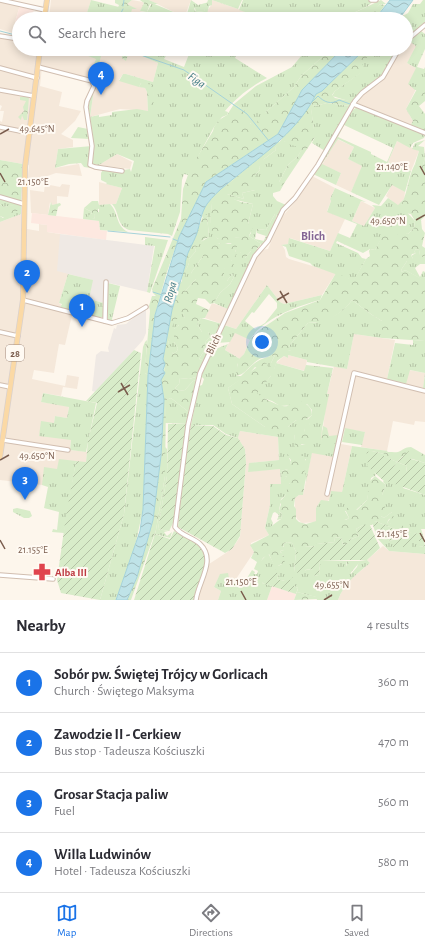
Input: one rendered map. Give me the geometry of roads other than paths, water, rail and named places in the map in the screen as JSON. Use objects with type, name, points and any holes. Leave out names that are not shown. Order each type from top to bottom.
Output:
[{"type":"main road","points":[[46,10],[47,0]]},
{"type":"main road","name":"28","points":[[0,457],[3,440],[2,430],[18,336],[22,300],[26,167],[39,56]]},
{"type":"street","points":[[0,0],[46,10]]},
{"type":"street","points":[[370,0],[376,0]]},
{"type":"street","points":[[413,35],[425,25]]},
{"type":"street","points":[[0,36],[12,38]]},
{"type":"street","points":[[396,56],[383,77],[362,93],[353,104],[425,133]]},
{"type":"street","points":[[38,67],[92,81],[94,86],[87,101],[86,107],[92,146],[90,165],[95,167],[122,170]]},
{"type":"street","points":[[0,68],[37,78]]},
{"type":"street","points":[[0,90],[34,96]]},
{"type":"street","name":"Blich","points":[[196,600],[207,566],[205,552],[200,545],[177,531],[175,527],[188,425],[200,373],[258,250],[268,241],[280,215],[318,165],[353,104]]},
{"type":"street","points":[[0,127],[30,133]]},
{"type":"street","points":[[0,197],[18,204],[24,204]]},
{"type":"street","points":[[105,321],[106,282]]},
{"type":"street","points":[[22,300],[112,323],[121,322],[146,307]]},
{"type":"street","points":[[0,332],[18,336]]},
{"type":"street","points":[[327,494],[354,373],[425,391]]},
{"type":"street","points":[[0,385],[10,387]]},
{"type":"street","points":[[3,440],[68,450]]},
{"type":"street","points":[[0,575],[53,579]]},
{"type":"water","points":[[390,0],[413,0],[404,12],[381,12]]},
{"type":"water","name":"Ropa","points":[[335,56],[358,56],[322,91],[316,94],[310,105],[295,125],[267,151],[221,189],[211,199],[203,211],[197,233],[186,257],[185,266],[172,310],[163,359],[165,364],[163,370],[165,373],[161,380],[164,400],[161,456],[153,520],[137,577],[127,600],[116,600],[140,531],[143,509],[148,375],[155,315],[179,237],[206,182],[278,134],[302,90]]},
{"type":"waterway","points":[[123,6],[124,0]]},
{"type":"waterway","name":"Figa","points":[[0,31],[12,34]]},
{"type":"waterway","name":"Figa","points":[[144,56],[184,70],[247,114],[269,141]]},
{"type":"waterway","points":[[311,103],[318,96],[328,102],[336,102],[339,100],[350,104]]},
{"type":"waterway","points":[[381,117],[425,135]]},
{"type":"waterway","points":[[108,231],[170,237]]},
{"type":"waterway","points":[[173,239],[178,241]]},
{"type":"waterway","name":"Ropa","points":[[153,292],[162,295]]},
{"type":"place","name":"Willa Ludwinów","points":[[101,95]]},
{"type":"place","name":"Zawodzie II - Cerkiew","points":[[27,293]]},
{"type":"place","name":"Sobór pw. Świętej Trójcy w Gorlicach","points":[[82,327]]},
{"type":"place","name":"Grosar Stacja paliw","points":[[25,500]]},
{"type":"place","name":"Alba III","points":[[42,572]]},
{"type":"district","name":"Blich","points":[[313,236]]}]
